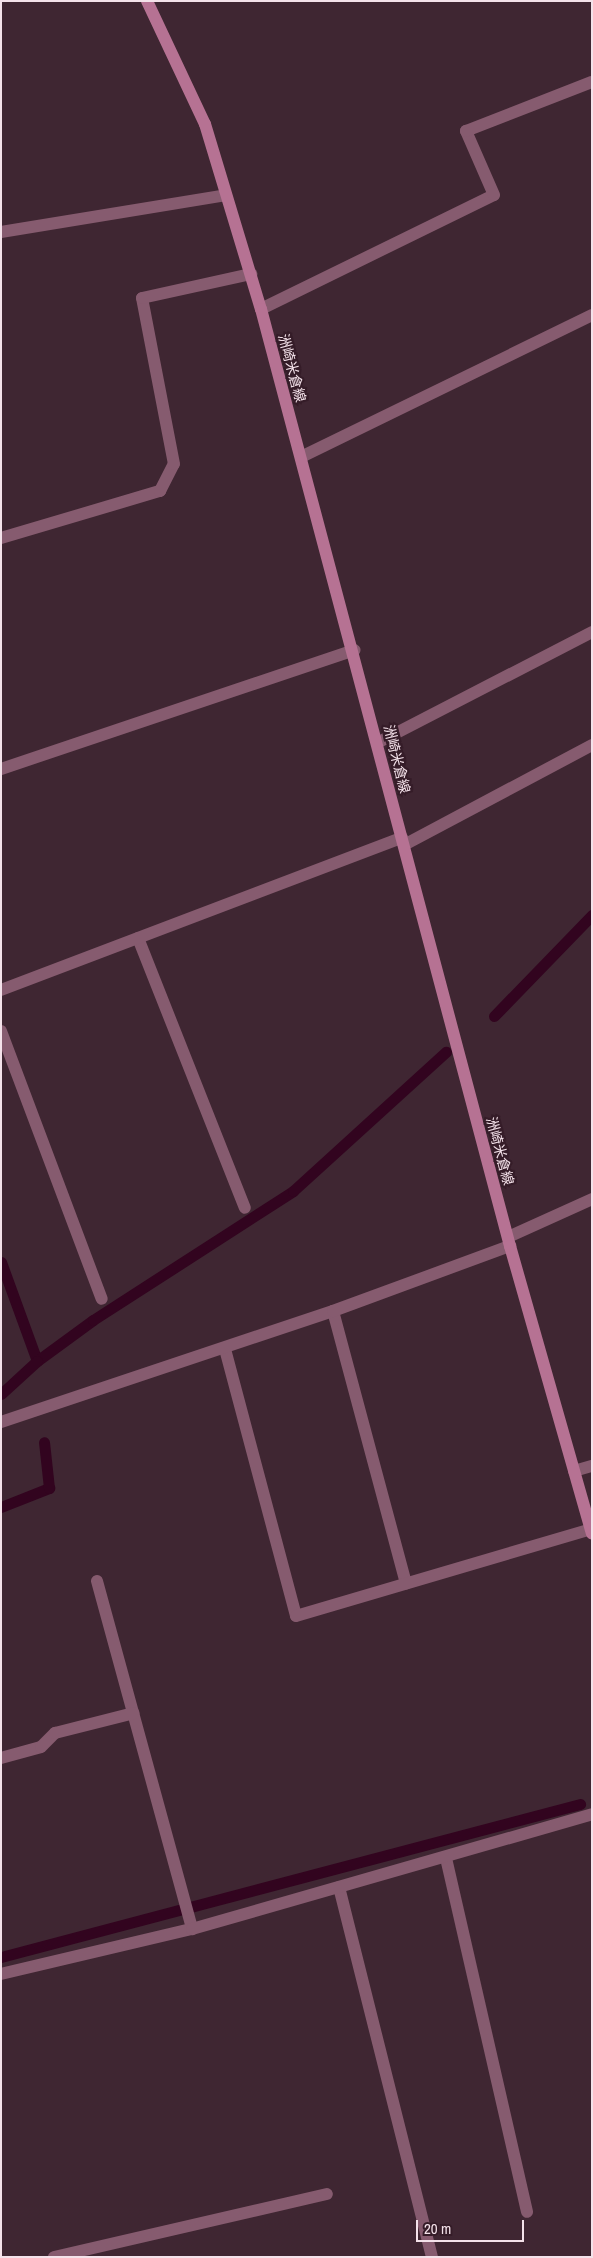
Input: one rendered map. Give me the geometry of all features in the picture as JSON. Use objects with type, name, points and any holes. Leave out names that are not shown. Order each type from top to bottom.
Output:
[{"type":"main road","name":"洲崎米倉線","points":[[147,1],[205,124],[251,274],[354,650],[377,744],[509,1242],[591,1532]]},
{"type":"street","points":[[261,309],[494,195],[466,132],[592,82]]},
{"type":"street","points":[[1,232],[226,195]]},
{"type":"street","points":[[1,538],[160,491],[174,464],[142,298],[251,274]]},
{"type":"street","points":[[301,458],[592,315]]},
{"type":"street","points":[[377,744],[592,632]]},
{"type":"street","points":[[1,769],[354,650]]},
{"type":"street","points":[[1,990],[403,841],[592,745]]},
{"type":"street","points":[[138,938],[245,1208]]},
{"type":"street","points":[[1,1031],[102,1299]]},
{"type":"street","points":[[1,1422],[333,1311],[509,1242],[592,1199]]},
{"type":"street","points":[[333,1311],[406,1583]]},
{"type":"street","points":[[225,1348],[296,1616],[406,1583],[591,1532]]},
{"type":"street","points":[[574,1471],[592,1466]]},
{"type":"street","points":[[97,1581],[191,1924]]},
{"type":"street","points":[[1,1758],[41,1747],[55,1733],[134,1714]]},
{"type":"street","points":[[1,1974],[339,1887],[446,1858],[592,1814]]},
{"type":"street","points":[[446,1858],[526,2212]]},
{"type":"street","points":[[339,1887],[432,2257]]},
{"type":"street","points":[[54,2257],[326,2194]]},
{"type":"waterway","points":[[494,1016],[592,915]]},
{"type":"waterway","points":[[1,1262],[37,1361],[93,1320],[293,1191],[446,1052]]},
{"type":"waterway","points":[[1,1394],[37,1361]]},
{"type":"waterway","points":[[1,1507],[49,1488],[44,1442]]},
{"type":"waterway","points":[[1,1957],[580,1804]]}]
